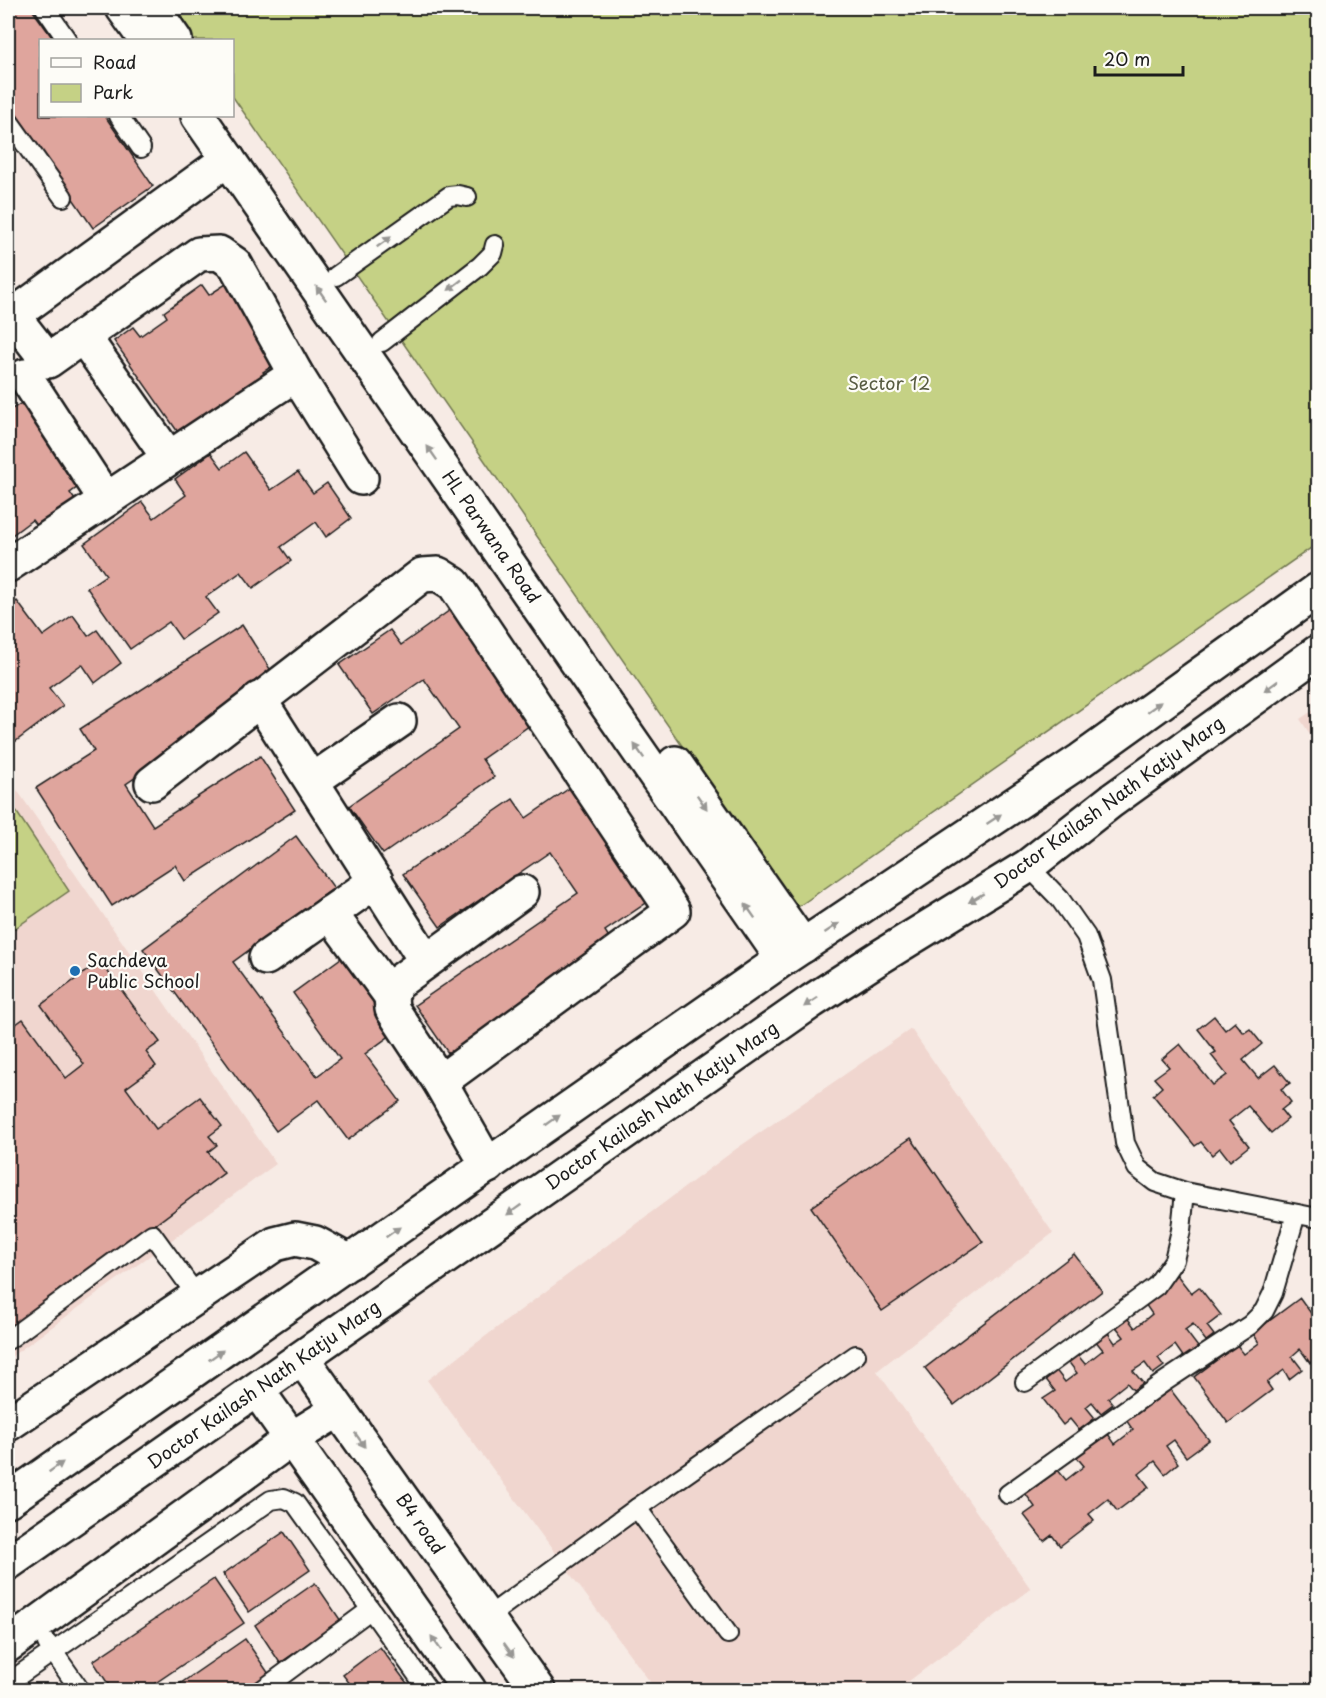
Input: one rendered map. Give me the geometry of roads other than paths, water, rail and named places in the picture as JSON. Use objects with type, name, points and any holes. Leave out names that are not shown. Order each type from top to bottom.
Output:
[{"type":"street","points":[[123,8],[145,39]]},
{"type":"street","points":[[153,8],[174,39]]},
{"type":"street","name":"HL Parwana Road","points":[[199,117],[793,953]]},
{"type":"street","points":[[226,117],[382,342],[793,953]]},
{"type":"street","points":[[106,500],[27,375],[10,318],[228,159]]},
{"type":"street","points":[[27,375],[199,254],[219,253],[235,264],[296,374],[360,478]]},
{"type":"street","points":[[83,336],[169,458]]},
{"type":"street","points":[[8,565],[296,374]]},
{"type":"street","points":[[152,783],[422,575],[438,574],[454,584],[673,911],[440,1082]]},
{"type":"street","points":[[8,1500],[793,953],[1080,760],[1318,590]]},
{"type":"street","name":"Doctor Kailash Nath Katju Marg","points":[[8,1563],[812,1001],[1028,866],[1111,801],[1318,652]]},
{"type":"street","points":[[259,699],[426,961]]},
{"type":"street","points":[[312,781],[399,721]]},
{"type":"street","points":[[1080,760],[1111,801]]},
{"type":"street","points":[[266,958],[376,881]]},
{"type":"street","points":[[488,1166],[440,1082],[392,1009],[391,996],[397,983],[522,892]]},
{"type":"street","points":[[330,913],[391,996]]},
{"type":"street","points":[[8,1424],[274,1245],[295,1239],[315,1243],[350,1262]]},
{"type":"street","name":"B4 road","points":[[302,1358],[538,1690]]},
{"type":"street","points":[[257,1390],[469,1690]]},
{"type":"street","points":[[8,1645],[291,1439],[338,1410]]},
{"type":"lane","points":[[45,8],[66,39]]},
{"type":"lane","points":[[120,117],[141,148]]},
{"type":"lane","points":[[8,120],[63,197]]},
{"type":"lane","points":[[336,276],[449,196],[467,197]]},
{"type":"lane","points":[[382,342],[480,266],[488,259],[495,244]]},
{"type":"lane","points":[[1028,866],[1060,899],[1086,936],[1102,980],[1125,1143],[1137,1168],[1155,1182],[1185,1192],[1318,1218]]},
{"type":"lane","points":[[1025,1382],[1156,1286],[1174,1260],[1181,1230],[1185,1192]]},
{"type":"lane","points":[[1008,1494],[1164,1382],[1250,1325],[1264,1311],[1273,1293],[1296,1214]]},
{"type":"lane","points":[[8,1340],[152,1234],[197,1296]]},
{"type":"lane","points":[[486,1618],[637,1508],[856,1355]]},
{"type":"lane","points":[[8,1683],[271,1500],[284,1498],[295,1503],[428,1690]]},
{"type":"lane","points":[[637,1508],[728,1634]]},
{"type":"lane","points":[[262,1690],[370,1610]]},
{"type":"lane","points":[[35,1625],[80,1690]]},
{"type":"place","name":"Sachdeva Public School","points":[[75,971]]},
{"type":"park label","name":"Sector 12","points":[[889,384]]}]
